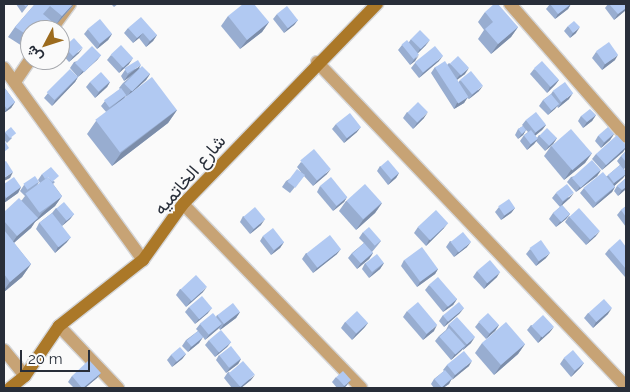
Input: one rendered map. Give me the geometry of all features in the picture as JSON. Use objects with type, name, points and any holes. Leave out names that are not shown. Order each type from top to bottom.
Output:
[{"type":"street","points":[[58,20],[70,4]]},
{"type":"street","name":"شارع الخاتميه","points":[[10,388],[25,376],[58,326],[143,260],[182,204],[318,62],[377,4]]},
{"type":"street","points":[[510,4],[626,137]]},
{"type":"street","points":[[318,62],[626,386]]},
{"type":"street","points":[[4,68],[143,260]]},
{"type":"street","points":[[15,82],[23,70]]},
{"type":"street","points":[[182,204],[361,388]]},
{"type":"street","points":[[58,326],[118,388]]},
{"type":"street","points":[[4,350],[25,376]]},
{"type":"building","points":[[35,4],[73,4],[62,16],[50,6],[43,14],[50,20],[21,20]]},
{"type":"building","points":[[243,4],[254,4],[269,22],[247,40],[228,16]]},
{"type":"building","points":[[494,4],[498,4],[518,27],[498,44],[485,29],[493,22],[485,12]]},
{"type":"building","points":[[550,4],[571,4],[558,14]]},
{"type":"building","points":[[609,4],[626,4],[626,8],[618,14]]},
{"type":"building","points":[[287,6],[298,20],[288,28],[277,14]]},
{"type":"building","points":[[141,17],[157,35],[150,41],[143,33],[137,38],[128,28]]},
{"type":"building","points":[[100,19],[112,34],[100,44],[88,29]]},
{"type":"building","points":[[20,21],[20,30],[15,27]]},
{"type":"building","points":[[574,21],[580,27],[573,33],[568,26]]},
{"type":"building","points":[[420,30],[430,40],[421,49],[411,39]]},
{"type":"building","points":[[74,38],[83,48],[73,56],[70,53],[70,42]]},
{"type":"building","points":[[407,40],[419,55],[414,59],[402,44]]},
{"type":"building","points":[[609,42],[618,55],[605,64],[596,51]]},
{"type":"building","points":[[121,45],[133,58],[123,68],[111,55]]},
{"type":"building","points":[[92,46],[101,55],[84,72],[75,63]]},
{"type":"building","points":[[435,46],[443,56],[423,72],[415,62]]},
{"type":"building","points":[[458,56],[469,68],[461,75],[450,64]]},
{"type":"building","points":[[138,60],[141,65],[127,73],[124,68]]},
{"type":"building","points":[[445,61],[468,97],[458,104],[435,68]]},
{"type":"building","points":[[542,61],[559,80],[551,87],[534,68]]},
{"type":"building","points":[[142,66],[150,74],[132,91],[124,84]]},
{"type":"building","points":[[70,69],[78,77],[54,100],[47,92]]},
{"type":"building","points":[[471,71],[483,86],[472,95],[460,80]]},
{"type":"building","points":[[101,72],[110,82],[99,92],[90,82]]},
{"type":"building","points":[[152,77],[177,110],[120,152],[95,120]]},
{"type":"building","points":[[565,82],[573,93],[561,102],[553,91]]},
{"type":"building","points":[[4,87],[15,102],[7,109],[4,105]]},
{"type":"building","points":[[121,88],[126,95],[109,108],[104,100]]},
{"type":"building","points":[[551,94],[559,104],[551,110],[543,100]]},
{"type":"building","points":[[418,102],[428,112],[417,123],[407,113]]},
{"type":"building","points":[[590,109],[596,115],[587,122],[581,116]]},
{"type":"building","points":[[536,112],[546,125],[536,133],[526,120]]},
{"type":"building","points":[[350,113],[361,127],[347,138],[336,124]]},
{"type":"building","points":[[523,126],[526,130],[522,134],[518,129]]},
{"type":"building","points":[[11,127],[16,133],[10,138],[5,132]]},
{"type":"building","points":[[608,127],[614,134],[604,142],[598,136]]},
{"type":"building","points":[[547,128],[557,138],[549,146],[539,136]]},
{"type":"building","points":[[571,129],[592,153],[572,170],[551,146]]},
{"type":"building","points":[[531,130],[538,139],[531,144],[524,136]]},
{"type":"building","points":[[617,135],[626,147],[606,165],[596,154]]},
{"type":"building","points":[[4,140],[9,148],[4,152]]},
{"type":"building","points":[[314,149],[331,169],[317,180],[300,161]]},
{"type":"building","points":[[626,151],[626,162],[621,156]]},
{"type":"building","points":[[388,160],[399,173],[391,179],[380,166]]},
{"type":"building","points":[[592,160],[601,170],[581,188],[572,178]]},
{"type":"building","points":[[6,161],[13,172],[4,178],[4,162]]},
{"type":"building","points":[[620,165],[626,174],[614,183],[608,175]]},
{"type":"building","points":[[51,167],[59,176],[52,182],[48,177],[45,179],[42,174]]},
{"type":"building","points":[[297,169],[305,175],[295,188],[287,182]]},
{"type":"building","points":[[603,172],[615,187],[596,202],[584,188]]},
{"type":"building","points":[[35,176],[39,182],[27,190],[23,184]]},
{"type":"building","points":[[14,177],[21,187],[6,198],[4,184]]},
{"type":"building","points":[[48,177],[62,196],[39,213],[25,193]]},
{"type":"building","points":[[331,177],[347,197],[336,206],[320,186]]},
{"type":"building","points":[[626,178],[626,187],[622,190],[617,186]]},
{"type":"building","points":[[365,184],[382,203],[363,219],[346,201]]},
{"type":"building","points":[[567,184],[574,193],[563,201],[556,193]]},
{"type":"building","points":[[19,198],[38,218],[17,236],[4,221],[4,212]]},
{"type":"building","points":[[509,199],[515,208],[504,215],[498,206]]},
{"type":"building","points":[[64,202],[74,214],[67,221],[56,208]]},
{"type":"building","points":[[562,205],[570,214],[561,222],[553,213]]},
{"type":"building","points":[[626,206],[626,217],[621,210]]},
{"type":"building","points":[[255,207],[265,219],[254,229],[244,217]]},
{"type":"building","points":[[579,208],[600,231],[590,240],[569,217]]},
{"type":"building","points":[[436,210],[448,223],[430,240],[418,227]]},
{"type":"building","points":[[52,213],[71,237],[58,247],[39,223]]},
{"type":"building","points":[[369,227],[381,241],[375,246],[363,232]]},
{"type":"building","points":[[273,228],[284,242],[274,250],[263,236]]},
{"type":"building","points":[[4,230],[31,264],[10,282],[4,274]]},
{"type":"building","points":[[463,232],[471,242],[459,252],[451,242]]},
{"type":"building","points":[[330,235],[341,249],[317,268],[306,253]]},
{"type":"building","points":[[620,239],[626,247],[626,269],[609,249]]},
{"type":"building","points":[[541,240],[550,253],[539,261],[530,248]]},
{"type":"building","points":[[364,243],[373,253],[361,263],[352,254]]},
{"type":"building","points":[[422,247],[438,269],[420,282],[404,260]]},
{"type":"building","points":[[377,254],[384,263],[372,272],[365,263]]},
{"type":"building","points":[[490,260],[500,272],[487,283],[477,271]]},
{"type":"building","points":[[196,275],[207,287],[192,301],[181,289]]},
{"type":"building","points":[[438,277],[457,299],[448,307],[429,285]]},
{"type":"building","points":[[202,296],[212,308],[199,319],[189,307]]},
{"type":"building","points":[[604,299],[612,308],[596,322],[588,313]]},
{"type":"building","points":[[418,302],[437,325],[427,334],[407,311]]},
{"type":"building","points":[[459,302],[464,308],[448,322],[443,315]]},
{"type":"building","points":[[233,303],[240,312],[224,324],[217,315]]},
{"type":"building","points":[[357,311],[368,323],[356,334],[345,322]]},
{"type":"building","points":[[213,313],[222,324],[209,335],[200,324]]},
{"type":"building","points":[[488,313],[499,325],[489,334],[478,322]]},
{"type":"building","points":[[543,315],[554,327],[542,338],[531,326]]},
{"type":"building","points":[[457,317],[475,337],[467,344],[449,324]]},
{"type":"building","points":[[506,322],[525,344],[501,365],[482,343]]},
{"type":"building","points":[[449,328],[465,346],[455,355],[439,337]]},
{"type":"building","points":[[221,330],[231,342],[219,353],[209,340]]},
{"type":"building","points":[[198,331],[203,337],[192,347],[187,341]]},
{"type":"building","points":[[231,346],[241,359],[229,368],[219,355]]},
{"type":"building","points":[[180,347],[186,354],[177,362],[171,355]]},
{"type":"building","points":[[573,350],[584,363],[575,371],[564,358]]},
{"type":"building","points":[[464,351],[472,361],[455,375],[447,365]]},
{"type":"building","points":[[89,360],[101,373],[82,388],[72,376]]},
{"type":"building","points":[[243,361],[255,375],[240,387],[229,373]]},
{"type":"building","points":[[445,370],[452,378],[442,387],[434,379]]},
{"type":"building","points":[[343,371],[351,380],[344,386],[336,377]]}]
